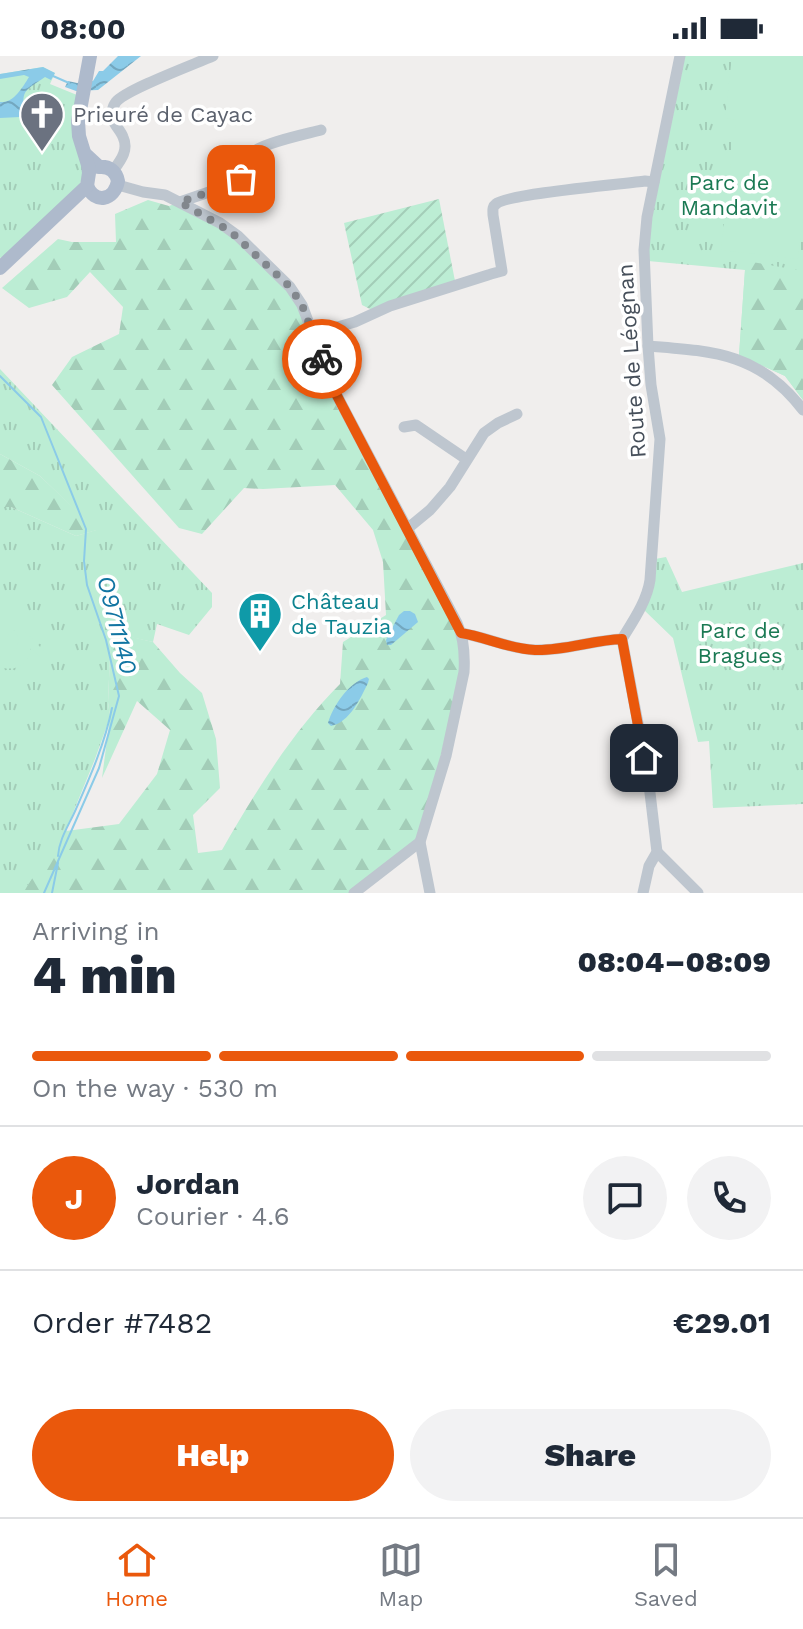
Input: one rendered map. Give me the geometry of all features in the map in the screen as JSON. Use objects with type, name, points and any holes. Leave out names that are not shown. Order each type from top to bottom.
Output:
[{"type":"main road","points":[[88,62],[78,129],[86,155],[100,179]]},
{"type":"main road","points":[[0,268],[100,179]]},
{"type":"main road","points":[[0,277],[100,179]]},
{"type":"street","points":[[213,56],[145,85],[116,102],[113,122],[124,138],[126,148],[124,155],[100,179],[180,202],[230,231],[290,287],[302,305],[333,388],[461,633],[464,672],[446,756],[420,842],[430,893]]},
{"type":"street","name":"Route de Léognan","points":[[622,639],[639,610],[650,580],[660,439],[651,385],[644,241],[680,56]]},
{"type":"street","points":[[180,202],[238,182],[250,155],[259,148],[321,130]]},
{"type":"street","points":[[313,334],[502,271],[493,211],[500,201],[654,182]]},
{"type":"street","points":[[648,346],[708,351],[733,357],[768,375],[803,410]]},
{"type":"street","points":[[407,529],[439,501],[484,433],[517,414]]},
{"type":"street","points":[[404,427],[416,425],[466,459]]},
{"type":"street","points":[[461,633],[515,648],[538,650],[622,639],[648,776],[657,852],[649,866],[643,893]]},
{"type":"street","points":[[354,893],[420,842]]},
{"type":"street","points":[[657,852],[698,893]]},
{"type":"green space","name":"Parc de Mandavit","points":[[685,56],[803,56],[803,400],[785,376],[739,355],[745,270],[648,261],[648,236]]},
{"type":"green space","points":[[732,56],[803,56],[803,215],[798,259],[721,250],[736,120],[725,118]]},
{"type":"green space","points":[[43,67],[55,73],[50,84],[77,95],[84,172],[77,193],[15,250],[0,258],[0,74]]},
{"type":"green space","points":[[439,199],[455,281],[372,310],[362,305],[344,223]]},
{"type":"green space","points":[[148,200],[169,206],[180,202],[220,223],[290,287],[333,388],[457,623],[464,659],[420,842],[354,893],[25,893],[24,890],[66,831],[119,824],[157,774],[170,730],[137,701],[102,778],[110,717],[111,632],[153,642],[202,693],[216,739],[220,788],[193,815],[198,853],[222,850],[291,742],[340,684],[343,642],[386,615],[383,562],[373,530],[335,485],[244,488],[202,534],[179,528],[52,385],[72,357],[119,334],[123,307],[90,272],[67,297],[29,308],[2,288],[58,239],[116,242],[115,214]]},
{"type":"green space","points":[[752,262],[803,271],[803,400],[785,376],[739,355],[745,270]]},
{"type":"green space","points":[[0,369],[212,593],[212,607],[189,635],[157,624],[153,642],[111,633],[110,717],[66,830],[141,893],[0,893],[0,507],[11,507],[76,536],[96,530],[40,476],[0,454]]},
{"type":"green space","points":[[0,454],[40,476],[97,530],[76,536],[11,507],[0,507]]},
{"type":"green space","name":"Parc de Bragues","points":[[666,557],[682,592],[803,563],[803,804],[713,808],[709,741],[698,742],[673,638],[644,610],[655,559]]},
{"type":"green space","points":[[0,606],[48,655],[43,660],[31,648],[28,659],[21,666],[11,669],[0,667],[0,656],[14,652],[18,639],[14,630],[0,643]]},
{"type":"water","points":[[118,56],[141,56],[98,90],[76,91],[65,87],[68,81],[93,81],[99,71],[103,71]]},
{"type":"water","points":[[43,67],[55,73],[51,80],[45,77],[26,91],[23,99],[25,113],[20,117],[0,118],[0,102],[13,97],[29,77],[0,79],[0,74]]},
{"type":"water","points":[[404,611],[415,614],[418,622],[387,645],[386,640]]},
{"type":"water","points":[[367,677],[368,683],[354,709],[344,720],[331,726],[328,723],[330,716],[338,702],[354,684]]},
{"type":"waterway","points":[[53,76],[69,83]]},
{"type":"waterway","name":"O9711140","points":[[0,376],[41,417],[86,529],[84,561],[87,585],[106,640],[119,696],[99,768],[44,893]]},
{"type":"waterway","points":[[58,856],[62,838],[97,760],[112,708]]},
{"type":"waterway","points":[[52,893],[58,863]]},
{"type":"way so far","points":[[241,179],[180,202],[238,236],[290,287],[302,305],[322,359]]},
{"type":"place","name":"Prieuré de Cayac","points":[[42,153]]},
{"type":"place","name":"Château de Tauzia","points":[[260,653]]},
{"type":"route","points":[[322,359],[333,388],[461,633],[515,648],[538,650],[622,639],[644,758]]}]
